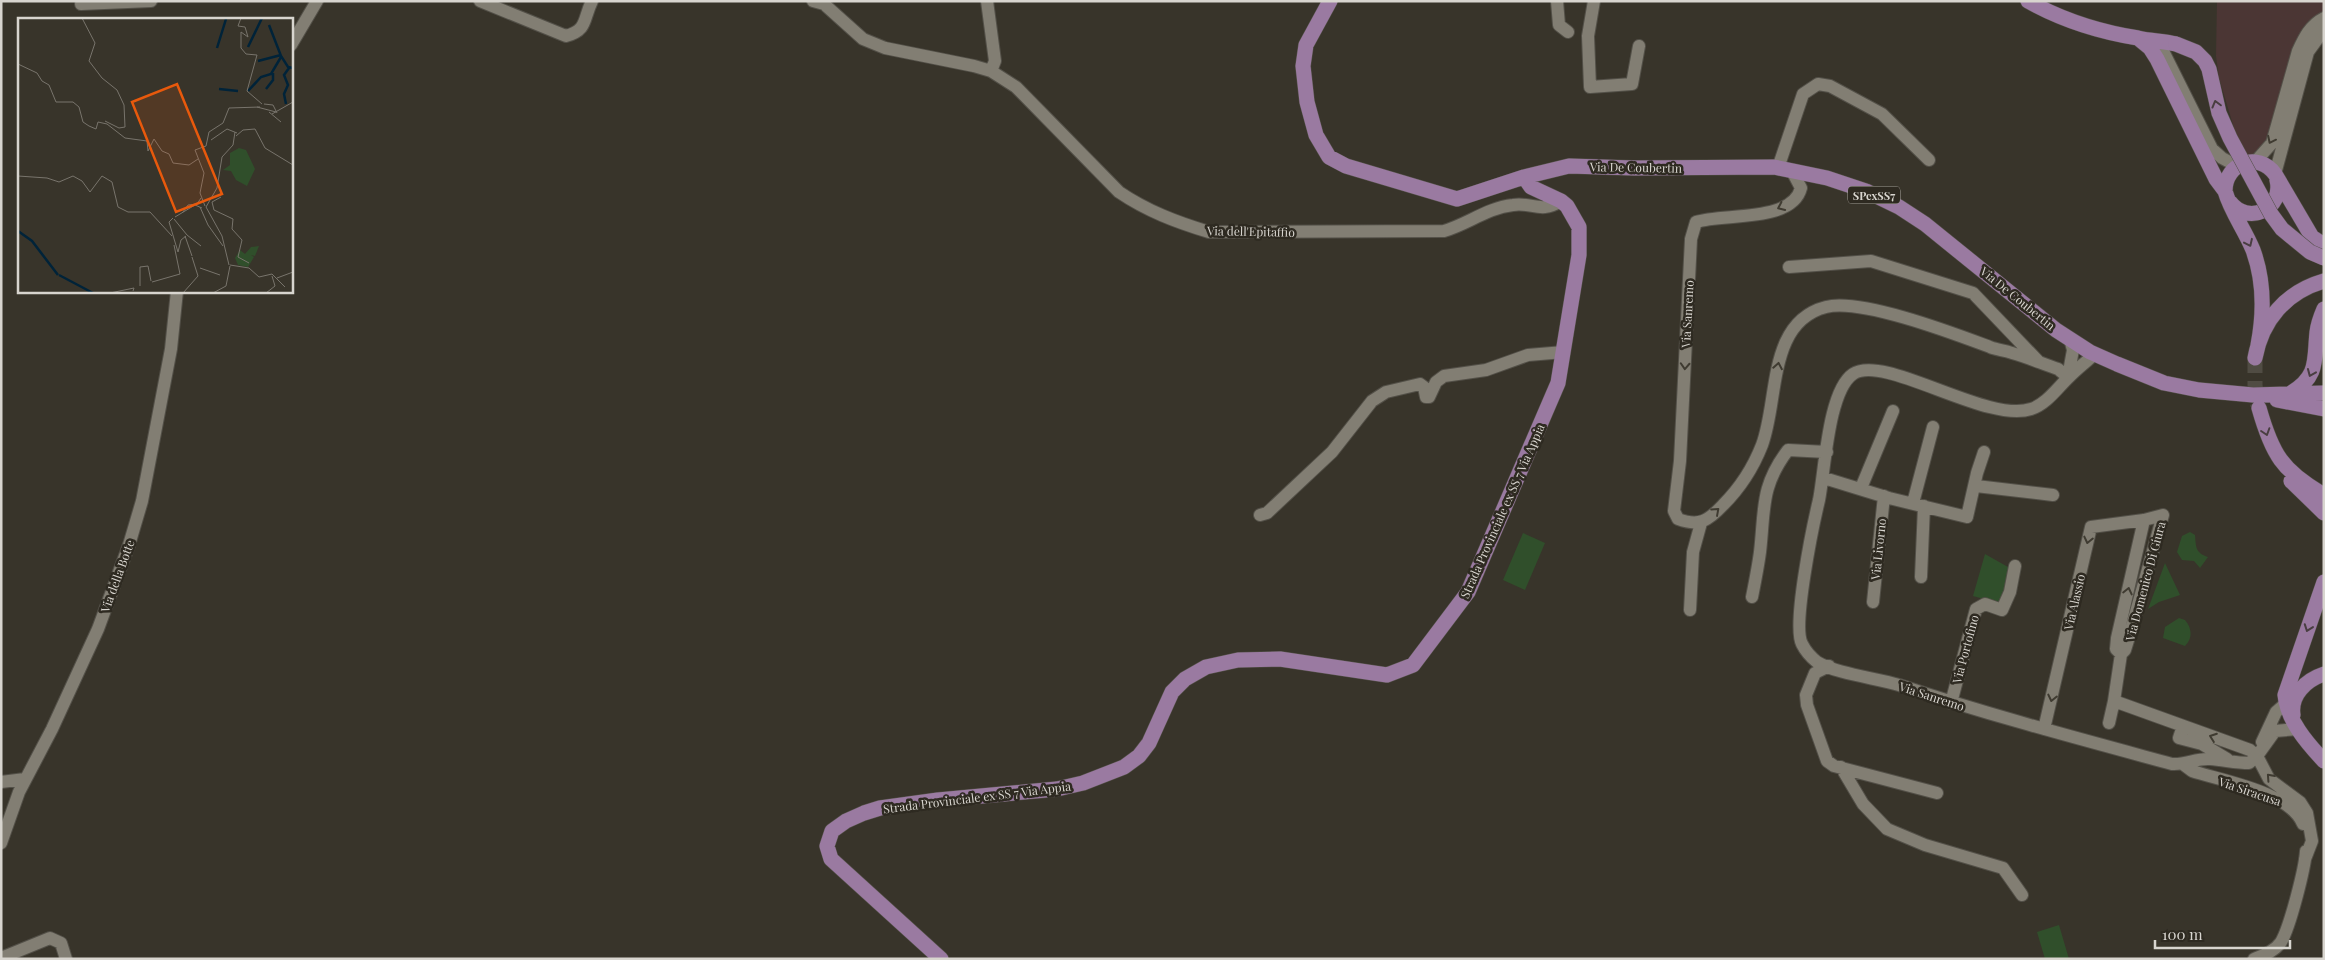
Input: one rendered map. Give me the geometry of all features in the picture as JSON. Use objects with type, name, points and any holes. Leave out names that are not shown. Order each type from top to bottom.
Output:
[{"type":"main road","name":"Via De Coubertin","points":[[1330,1],[1306,45],[1303,66],[1307,102],[1316,135],[1329,157],[1346,166],[1457,199],[1569,166],[1785,170],[1827,178],[1858,188],[1899,207],[1925,224],[2025,306],[2070,339]]},
{"type":"main road","points":[[2028,1],[2145,39],[2176,44],[2196,52],[2209,69],[2219,113],[2230,138],[2271,214],[2282,229],[2310,252],[2324,258]]},
{"type":"main road","points":[[2145,39],[2157,59],[2216,180],[2241,212],[2249,214],[2261,213],[2270,207],[2276,200],[2278,191],[2276,177]]},
{"type":"main road","points":[[2324,245],[2312,237],[2298,217],[2276,177],[2266,165],[2256,161],[2242,163],[2228,176],[2227,195],[2253,250],[2260,276],[2263,320],[2257,351],[2272,314],[2282,303],[2306,287],[2324,281]]},
{"type":"main road","name":"Strada Provinciale ex SS 7 Via Appia","points":[[940,959],[831,859],[828,853],[828,838],[837,825],[880,808],[938,800],[1044,791],[1083,783],[1124,767],[1139,756],[1149,743],[1172,692],[1185,679],[1206,667],[1238,660],[1280,659],[1388,674],[1413,665],[1468,592],[1558,384],[1579,255],[1579,227],[1567,206],[1561,201],[1530,187],[1524,178]]},
{"type":"main road","points":[[2290,394],[2304,386],[2312,372],[2316,356],[2317,332],[2324,309]]},
{"type":"main road","name":"SPexSS7","points":[[2070,339],[2095,354],[2117,364],[2164,383],[2184,388],[2256,402],[2290,394],[2324,393]]},
{"type":"main road","points":[[2324,409],[2256,402],[2275,455],[2297,489],[2324,513]]},
{"type":"main road","points":[[2275,455],[2298,479],[2324,495]]},
{"type":"main road","points":[[2324,582],[2285,695],[2291,699],[2296,724],[2324,761]]},
{"type":"main road","points":[[2291,699],[2316,677],[2324,674]]},
{"type":"street","points":[[81,4],[151,1]]},
{"type":"street","points":[[292,43],[317,1]]},
{"type":"street","points":[[480,1],[566,36],[578,32],[583,27],[592,1]]},
{"type":"street","name":"Via dell'Epitaffio","points":[[813,1],[824,4],[864,39],[885,48],[991,71],[1016,87],[1119,192],[1137,204],[1172,221],[1208,232],[1444,231],[1457,227],[1485,211],[1504,206],[1514,204],[1549,208],[1561,201]]},
{"type":"street","points":[[986,1],[995,62],[991,71]]},
{"type":"street","points":[[1557,1],[1559,25],[1568,32]]},
{"type":"street","points":[[1594,1],[1588,36],[1590,86],[1632,84],[1639,46]]},
{"type":"street","points":[[2256,161],[2272,143],[2298,50],[2304,37],[2311,28],[2324,18]]},
{"type":"street","points":[[2276,177],[2308,52],[2324,30]]},
{"type":"street","points":[[2145,39],[2161,47],[2212,149],[2222,158],[2237,166]]},
{"type":"street","points":[[1785,170],[1803,94],[1818,84],[1830,86],[1882,114],[1929,160]]},
{"type":"street","name":"Via Sanremo","points":[[1701,523],[1688,523],[1678,519],[1674,510],[1680,461],[1691,239],[1696,222],[1709,218],[1765,215],[1790,203],[1800,195],[1802,188],[1785,170]]},
{"type":"street","points":[[1789,267],[1871,261],[1973,293],[2040,362]]},
{"type":"street","name":"Via della Botte","points":[[1,843],[25,779],[52,729],[98,629],[129,545],[142,501],[171,349],[177,292]]},
{"type":"street","points":[[1690,610],[1693,552],[1701,523],[1735,495],[1743,484],[1762,446],[1768,426],[1781,355],[1790,334],[1800,320],[1814,310],[1829,306],[1850,307],[1892,314],[2040,362],[2058,369],[2068,377]]},
{"type":"street","points":[[2068,377],[2072,350],[2070,339]]},
{"type":"street","points":[[1260,515],[1267,513],[1327,458],[1364,409],[1381,394],[1420,384],[1424,388],[1426,396],[1429,397],[1436,382],[1444,376],[1486,370],[1528,355],[1564,352]]},
{"type":"street","name":"Via Sanremo","points":[[2095,354],[2068,377],[2049,398],[2032,409],[2023,410],[1999,410],[1929,385],[1892,375],[1867,370],[1854,373],[1839,390],[1832,415],[1824,478],[1798,621],[1798,636],[1803,646],[1816,662],[1867,678],[1896,684],[1951,703],[2044,730],[2172,764],[2184,765],[2196,760],[2210,759],[2250,763],[2257,756]]},
{"type":"street","points":[[1861,488],[1892,411]]},
{"type":"street","points":[[1921,578],[1919,504],[1933,427]]},
{"type":"street","points":[[1752,598],[1760,551],[1763,505],[1769,481],[1777,464],[1788,450],[1827,452]]},
{"type":"street","points":[[1824,478],[1884,496],[1967,517],[1984,452]]},
{"type":"street","points":[[1976,486],[2053,495]]},
{"type":"street","name":"Via Livorno","points":[[1873,602],[1884,496]]},
{"type":"street","name":"Via Domenico Di Giura","points":[[2109,723],[2121,654],[2125,650],[2129,637],[2163,515],[2144,520],[2117,638],[2116,649],[2121,654]]},
{"type":"street","name":"Via Alassio","points":[[2044,730],[2091,527],[2144,520]]},
{"type":"street","name":"Via Portofino","points":[[1951,703],[1976,609],[1985,604],[2002,610],[2010,592],[2016,566]]},
{"type":"street","points":[[1829,666],[1815,673],[1806,695],[1807,705],[1827,761],[1841,767],[1937,793]]},
{"type":"street","points":[[2257,756],[2268,726],[2276,712],[2291,699]]},
{"type":"street","points":[[2114,701],[2250,750],[2257,756]]},
{"type":"street","points":[[2257,756],[2275,731],[2296,724]]},
{"type":"street","points":[[2183,726],[2179,738],[2202,744],[2235,763]]},
{"type":"street","name":"Via Siracusa","points":[[2254,959],[2274,949],[2281,942],[2312,841],[2307,813],[2300,802],[2269,779],[2257,756]]},
{"type":"street","name":"Via Siracusa","points":[[2184,765],[2192,771],[2270,795],[2293,808],[2300,815],[2304,825],[2306,835],[2305,859]]},
{"type":"street","points":[[1841,767],[1864,804],[1887,829],[1925,845],[2003,868],[2022,895]]},
{"type":"street","points":[[1,782],[25,779]]},
{"type":"street","points":[[1,958],[50,938],[61,942],[66,959]]},
{"type":"shaded area","points":[[2217,1],[2324,1],[2324,18],[2271,143],[2251,161],[2237,138],[2219,78],[2216,56]]},
{"type":"green space","points":[[2190,532],[2195,535],[2198,551],[2208,557],[2200,568],[2194,561],[2182,560],[2177,552],[2182,536]]},
{"type":"green space","points":[[1523,533],[1545,543],[1525,590],[1503,580]]},
{"type":"green space","points":[[1985,554],[2008,567],[2011,576],[2003,600],[1998,603],[1973,596]]},
{"type":"green space","points":[[2165,563],[2180,595],[2159,602],[2148,609]]},
{"type":"green space","points":[[2179,618],[2185,620],[2190,630],[2189,640],[2185,646],[2163,638],[2165,627]]},
{"type":"green space","points":[[2059,925],[2069,959],[2045,959],[2037,932]]},
{"type":"tunnel","points":[[2255,358],[2255,385],[2258,406]]}]
